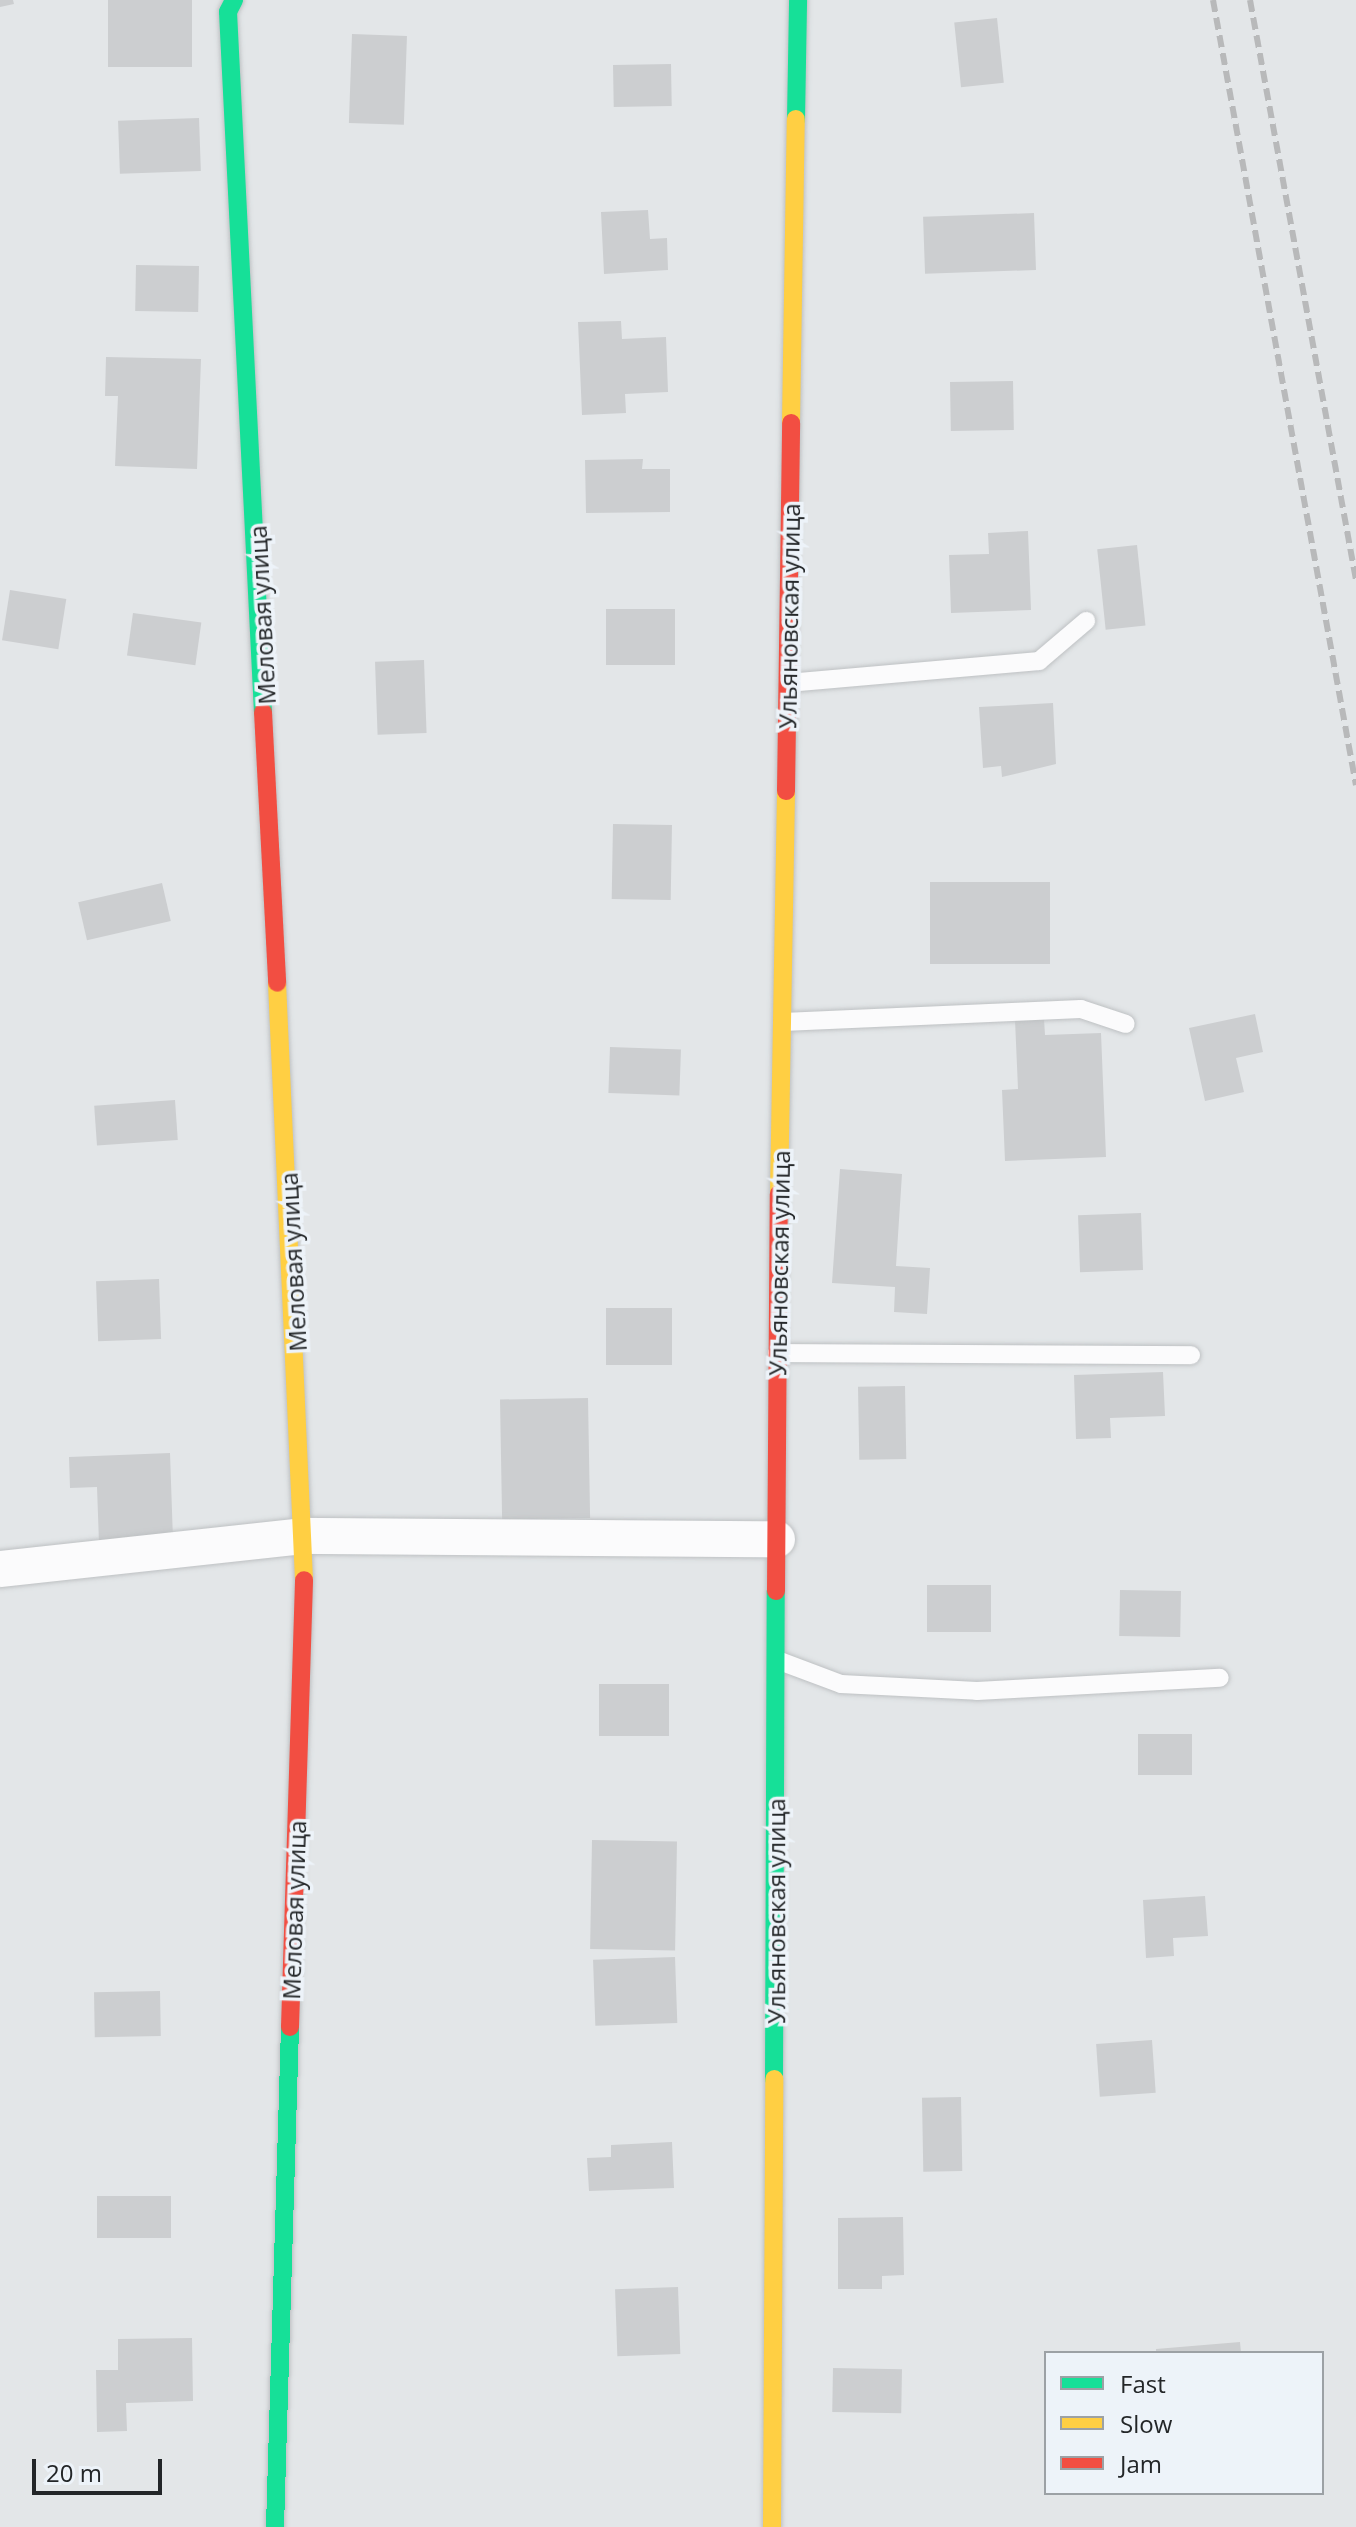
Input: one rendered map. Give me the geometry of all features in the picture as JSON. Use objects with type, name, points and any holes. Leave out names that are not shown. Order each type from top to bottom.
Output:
[{"type":"main road","name":"Меловая улица","points":[[234,0],[228,12],[305,1536],[275,2527]]},
{"type":"main road","name":"Ульяновская улица","points":[[772,2527],[777,1353],[798,0]]},
{"type":"street","points":[[0,1569],[305,1536],[777,1539]]},
{"type":"lane","points":[[788,683],[1039,661],[1086,621]]},
{"type":"lane","points":[[783,1022],[1081,1009],[1126,1024]]},
{"type":"lane","points":[[777,1353],[1191,1355]]},
{"type":"lane","points":[[777,1660],[841,1684],[977,1691],[1220,1678]]},
{"type":"building","points":[[0,0],[13,0],[14,4],[0,7]]},
{"type":"building","points":[[108,0],[192,0],[192,67],[108,67]]},
{"type":"building","points":[[997,18],[1004,83],[961,87],[954,22]]},
{"type":"building","points":[[352,34],[407,36],[404,125],[349,123]]},
{"type":"building","points":[[671,64],[672,106],[614,107],[613,65]]},
{"type":"building","points":[[199,118],[201,171],[120,174],[118,121]]},
{"type":"building","points":[[648,210],[650,239],[667,238],[668,270],[604,274],[601,212]]},
{"type":"building","points":[[1034,213],[1036,270],[925,274],[923,217]]},
{"type":"building","points":[[136,265],[199,266],[198,312],[135,311]]},
{"type":"building","points":[[621,321],[622,339],[666,337],[668,392],[625,394],[626,413],[582,415],[578,322]]},
{"type":"building","points":[[106,357],[201,359],[197,469],[115,466],[118,396],[105,396]]},
{"type":"building","points":[[1013,381],[1014,430],[951,431],[950,382]]},
{"type":"building","points":[[643,459],[642,469],[670,469],[670,512],[586,513],[585,460]]},
{"type":"building","points":[[1028,531],[1031,610],[951,613],[949,555],[989,554],[988,533]]},
{"type":"building","points":[[1137,545],[1145,626],[1106,630],[1097,549]]},
{"type":"building","points":[[10,590],[66,599],[58,649],[2,640]]},
{"type":"building","points":[[606,609],[675,609],[675,665],[606,665]]},
{"type":"building","points":[[133,613],[201,623],[195,665],[127,656]]},
{"type":"building","points":[[424,660],[427,733],[378,735],[375,662]]},
{"type":"building","points":[[1053,703],[1056,764],[1002,777],[1001,766],[983,768],[979,707]]},
{"type":"building","points":[[613,824],[672,825],[671,900],[612,899]]},
{"type":"building","points":[[930,882],[1050,882],[1050,964],[930,964]]},
{"type":"building","points":[[162,883],[171,921],[87,940],[78,902]]},
{"type":"building","points":[[1255,1014],[1263,1052],[1236,1058],[1244,1092],[1205,1101],[1189,1028]]},
{"type":"building","points":[[1044,1019],[1045,1035],[1101,1033],[1106,1157],[1005,1161],[1002,1090],[1018,1089],[1015,1020]]},
{"type":"building","points":[[610,1047],[681,1049],[679,1095],[608,1093]]},
{"type":"building","points":[[175,1100],[178,1140],[97,1146],[94,1106]]},
{"type":"building","points":[[840,1169],[902,1174],[896,1266],[930,1268],[927,1314],[894,1312],[895,1287],[832,1283]]},
{"type":"building","points":[[1141,1213],[1143,1270],[1080,1272],[1078,1215]]},
{"type":"building","points":[[159,1279],[161,1339],[98,1341],[96,1281]]},
{"type":"building","points":[[606,1308],[672,1308],[672,1365],[606,1365]]},
{"type":"building","points":[[1163,1372],[1165,1416],[1110,1418],[1111,1438],[1076,1439],[1074,1375]]},
{"type":"building","points":[[905,1386],[906,1459],[859,1460],[858,1387]]},
{"type":"building","points":[[588,1398],[590,1518],[502,1520],[500,1400]]},
{"type":"building","points":[[170,1453],[173,1540],[99,1543],[97,1487],[70,1488],[69,1457]]},
{"type":"building","points":[[927,1585],[991,1585],[991,1632],[927,1632]]},
{"type":"building","points":[[1120,1590],[1181,1591],[1180,1637],[1119,1636]]},
{"type":"building","points":[[599,1684],[669,1684],[669,1736],[599,1736]]},
{"type":"building","points":[[1138,1734],[1192,1734],[1192,1775],[1138,1775]]},
{"type":"building","points":[[592,1840],[677,1841],[675,1950],[590,1949]]},
{"type":"building","points":[[1205,1896],[1208,1936],[1173,1938],[1174,1956],[1146,1958],[1143,1900]]},
{"type":"building","points":[[675,1957],[677,2023],[595,2026],[593,1960]]},
{"type":"building","points":[[160,1991],[161,2036],[95,2037],[94,1992]]},
{"type":"building","points":[[1152,2040],[1156,2093],[1100,2097],[1096,2044]]},
{"type":"building","points":[[961,2097],[962,2171],[923,2172],[922,2098]]},
{"type":"building","points":[[672,2142],[674,2188],[589,2191],[587,2158],[611,2157],[611,2145]]},
{"type":"building","points":[[97,2196],[171,2196],[171,2238],[97,2238]]},
{"type":"building","points":[[903,2217],[904,2275],[882,2276],[882,2289],[838,2289],[838,2218]]},
{"type":"building","points":[[678,2287],[680,2354],[617,2356],[615,2289]]},
{"type":"building","points":[[192,2338],[193,2401],[126,2403],[127,2431],[97,2432],[96,2370],[118,2370],[118,2339]]},
{"type":"building","points":[[1240,2342],[1241,2351],[1156,2351]]},
{"type":"building","points":[[833,2368],[902,2369],[901,2413],[832,2412]]},
{"type":"railway","points":[[1213,0],[1356,785]]},
{"type":"railway","points":[[1250,0],[1356,580]]},
{"type":"traffic: fast","points":[[234,0],[228,12],[263,712]]},
{"type":"traffic: fast","points":[[796,119],[798,0]]},
{"type":"traffic: fast","points":[[774,2079],[776,1591]]},
{"type":"traffic: fast","points":[[275,2527],[290,2027]]},
{"type":"traffic: slow","points":[[791,423],[796,119]]},
{"type":"traffic: slow","points":[[779,1194],[786,791]]},
{"type":"traffic: slow","points":[[277,983],[304,1580]]},
{"type":"traffic: slow","points":[[772,2527],[774,2079]]},
{"type":"traffic: jam","points":[[786,791],[791,423]]},
{"type":"traffic: jam","points":[[263,712],[277,983]]},
{"type":"traffic: jam","points":[[776,1591],[779,1194]]},
{"type":"traffic: jam","points":[[290,2027],[304,1580]]}]
